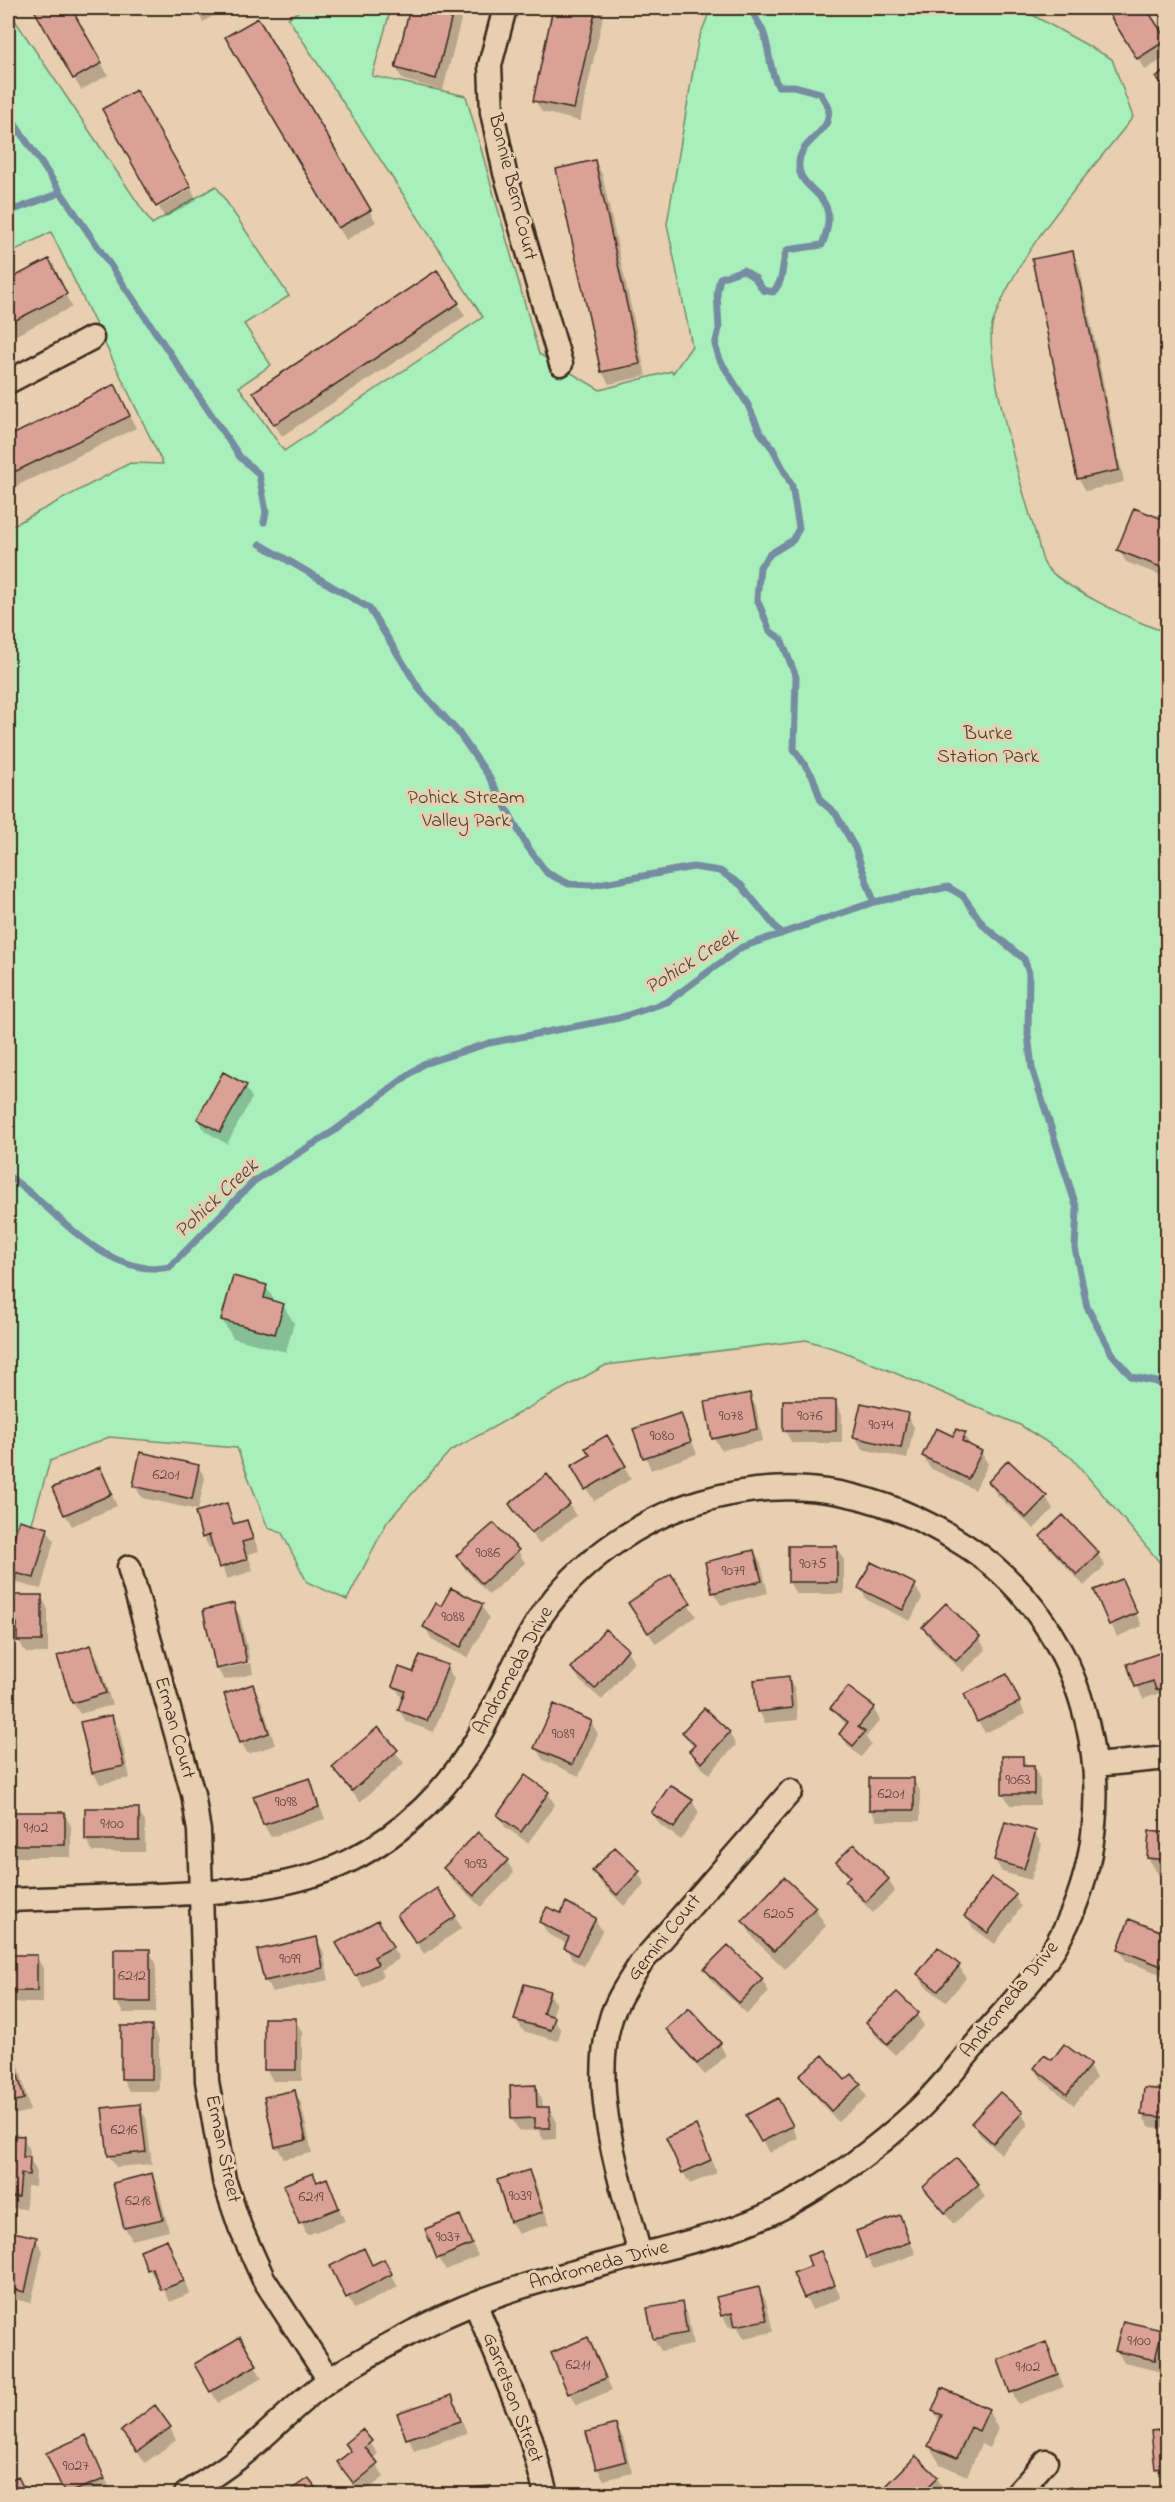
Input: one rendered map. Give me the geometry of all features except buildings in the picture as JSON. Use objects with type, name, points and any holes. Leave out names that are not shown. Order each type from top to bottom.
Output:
[{"type":"street","name":"Bonnie Bern Court","points":[[505,8],[490,65],[492,112],[505,173],[561,364]]},
{"type":"street","points":[[8,382],[92,338]]},
{"type":"street","name":"Andromeda Drive","points":[[8,1900],[252,1890],[296,1881],[348,1862],[393,1834],[429,1804],[459,1768],[480,1734],[530,1633],[552,1601],[573,1578],[608,1548],[651,1521],[695,1503],[744,1490],[775,1487],[810,1488],[872,1499],[929,1522],[982,1556],[1024,1596],[1058,1645],[1080,1698],[1095,1764],[1096,1812],[1089,1855],[1078,1897],[1061,1937],[1031,1980],[920,2107],[851,2165],[789,2204],[707,2238],[525,2286],[475,2303],[428,2324],[329,2380],[239,2457],[186,2494]]},
{"type":"street","name":"Erman Court","points":[[129,1567],[193,1794],[199,1831],[201,1893]]},
{"type":"street","points":[[1095,1764],[1167,1758]]},
{"type":"street","name":"Gemini Court","points":[[639,2255],[605,2105],[604,2060],[612,2016],[624,1989],[641,1963],[791,1791]]},
{"type":"street","name":"Erman Street","points":[[201,1893],[207,2081],[224,2180],[240,2228],[263,2277],[329,2380]]},
{"type":"street","name":"Garretson Street","points":[[475,2303],[531,2439],[546,2494]]},
{"type":"street","points":[[1017,2494],[1046,2461]]},
{"type":"green space","points":[[304,8],[391,8],[372,76],[466,96],[539,354],[600,390],[672,371],[673,373],[692,346],[667,224],[698,41],[711,8],[1020,8],[1112,59],[1133,117],[1055,215],[1019,267],[993,322],[991,339],[993,363],[1006,426],[1045,565],[1083,594],[1140,622],[1167,632],[1167,1571],[1072,1458],[1020,1425],[842,1351],[806,1340],[606,1365],[450,1451],[387,1522],[347,1600],[307,1582],[282,1533],[268,1528],[237,1448],[109,1437],[50,1461],[8,1605],[8,528],[130,463],[163,464],[51,232],[8,254],[8,10],[152,224],[216,186],[289,296],[244,324],[271,365],[239,387],[284,451],[483,317],[288,18]]},
{"type":"waterway","points":[[752,8],[764,34],[778,86],[794,86],[820,93],[829,108],[824,128],[806,146],[799,163],[800,174],[824,203],[828,213],[828,226],[822,245],[787,250],[780,282],[773,292],[763,290],[755,278],[743,270],[720,278],[717,292],[719,329],[715,345],[720,360],[748,405],[760,432],[773,449],[792,486],[799,528],[793,540],[770,554],[760,567],[757,599],[770,631],[781,639],[796,677],[794,749],[813,777],[821,801],[836,814],[855,848],[874,902]]},
{"type":"waterway","points":[[8,114],[240,457],[259,474],[266,512],[264,522]]},
{"type":"waterway","points":[[8,212],[60,193]]},
{"type":"waterway","points":[[260,544],[369,608],[420,690],[458,732],[488,775],[527,846],[547,873],[569,884],[593,885],[693,867],[720,871],[741,885],[781,934]]},
{"type":"waterway","name":"Pohick Creek","points":[[8,1176],[102,1252],[123,1262],[146,1268],[170,1267],[254,1181],[334,1131],[423,1064],[489,1043],[619,1018],[667,1002],[742,947],[874,902],[948,887],[963,896],[984,926],[1024,959],[1029,973],[1028,1035],[1032,1068],[1077,1209],[1075,1248],[1087,1307],[1112,1354],[1132,1377],[1157,1382],[1168,1389]]},
{"type":"park label","name":"Burke Station Park","points":[[988,746]]},
{"type":"park label","name":"Pohick Stream Valley Park","points":[[466,810]]}]
